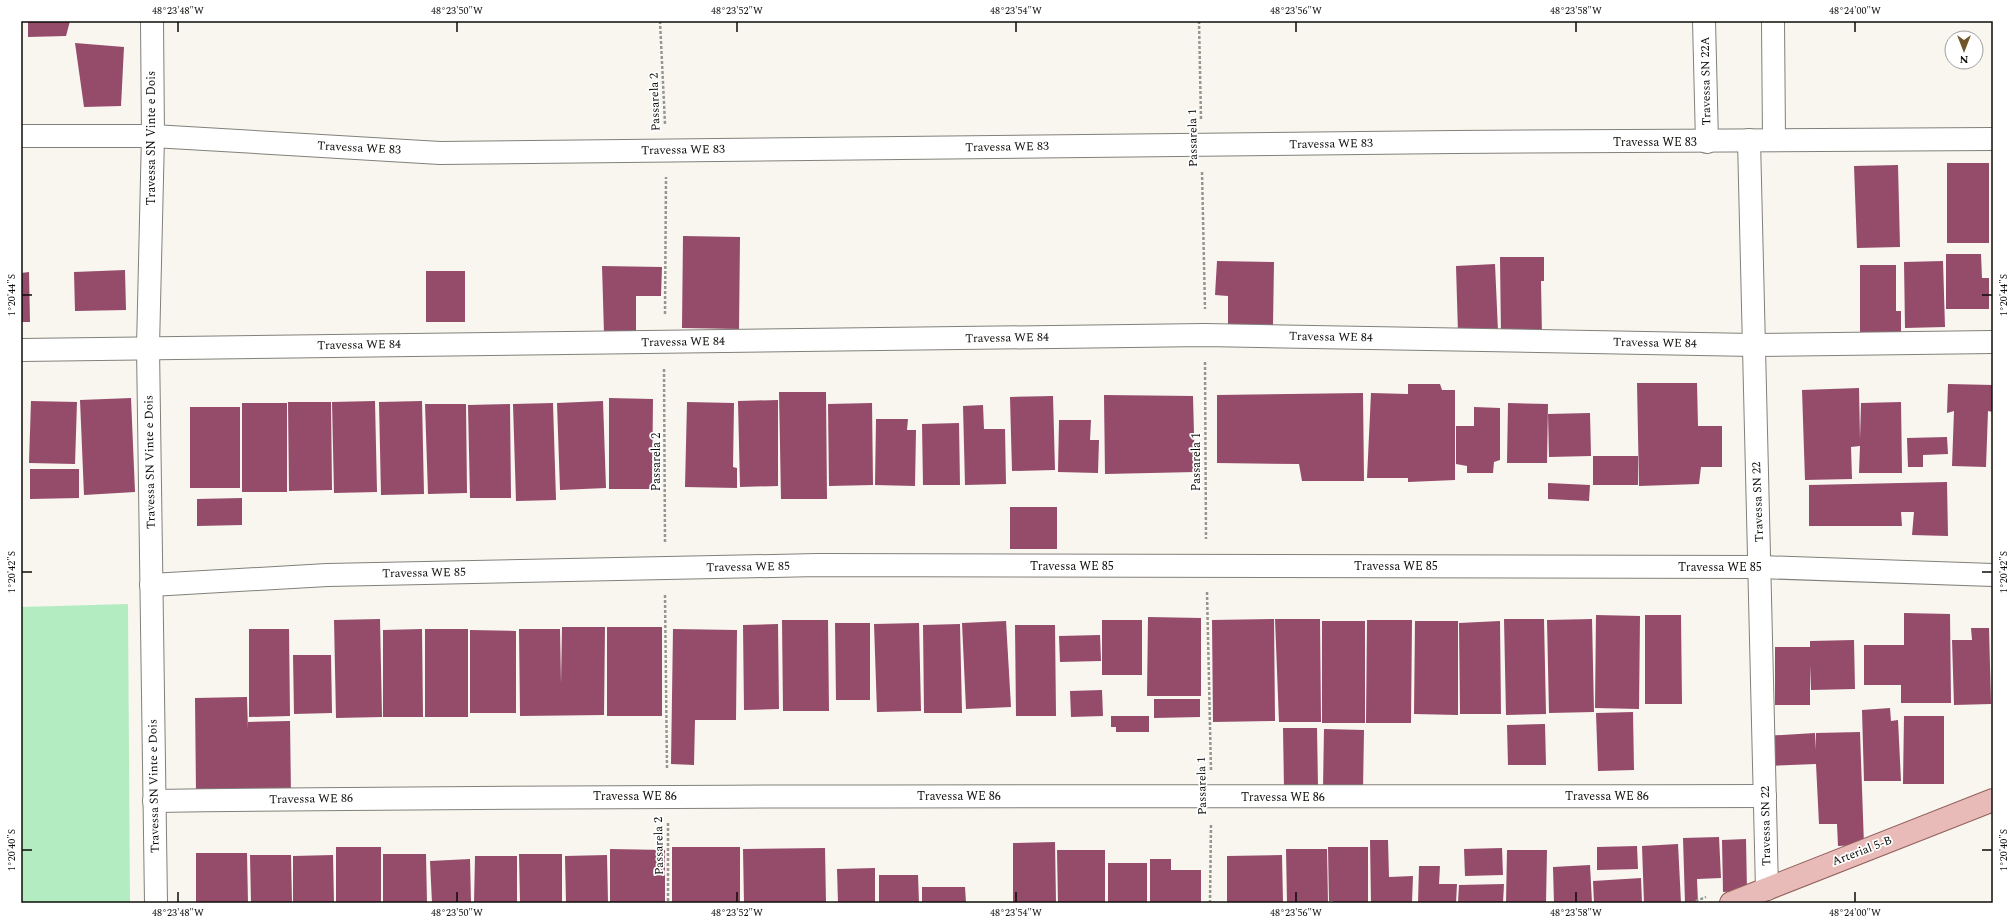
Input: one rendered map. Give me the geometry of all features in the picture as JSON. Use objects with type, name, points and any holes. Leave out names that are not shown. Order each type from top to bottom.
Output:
[{"type":"main road","name":"Arterial 5-B","points":[[1730,903],[1993,800]]},
{"type":"street","name":"Travessa SN Vinte e Dois","points":[[152,21],[153,136],[148,348],[156,903]]},
{"type":"street","name":"Travessa SN 22A","points":[[1704,21],[1707,142]]},
{"type":"street","points":[[1773,21],[1774,140]]},
{"type":"street","name":"Travessa WE 83","points":[[21,136],[153,136],[440,153],[1202,146],[1454,142],[1707,142],[1749,140],[1993,139]]},
{"type":"street","name":"Travessa SN 22","points":[[1749,140],[1767,888]]},
{"type":"street","name":"Travessa WE 84","points":[[21,350],[1205,335],[1754,345],[1993,342]]},
{"type":"street","name":"Travessa WE 85","points":[[151,585],[327,575],[818,565],[1760,568],[1993,575]]},
{"type":"street","name":"Travessa WE 86","points":[[154,800],[889,795],[1212,798],[1765,796]]},
{"type":"path","name":"Passarela 2","points":[[660,21],[666,150],[664,342],[668,903]]},
{"type":"path","name":"Passarela 1","points":[[1199,21],[1205,335],[1206,566],[1212,798],[1210,903]]},
{"type":"green space","points":[[128,604],[130,903],[21,903],[21,607]]},
{"type":"building","points":[[28,21],[70,21],[66,36],[28,37]]},
{"type":"building","points":[[75,43],[124,47],[121,106],[84,107]]},
{"type":"building","points":[[1947,163],[1989,163],[1989,243],[1947,243]]},
{"type":"building","points":[[1898,165],[1900,247],[1857,248],[1854,166]]},
{"type":"building","points":[[683,236],[740,237],[739,329],[682,328]]},
{"type":"building","points":[[1946,254],[1981,254],[1982,278],[1989,278],[1989,309],[1946,309]]},
{"type":"building","points":[[1500,257],[1544,257],[1544,281],[1541,281],[1542,337],[1501,337]]},
{"type":"building","points":[[1217,261],[1274,262],[1273,325],[1228,324],[1228,296],[1215,295]]},
{"type":"building","points":[[1943,261],[1945,327],[1905,328],[1904,262]]},
{"type":"building","points":[[1495,264],[1498,331],[1458,333],[1456,266]]},
{"type":"building","points":[[1860,265],[1896,265],[1896,311],[1901,311],[1901,339],[1860,339]]},
{"type":"building","points":[[602,266],[662,267],[661,296],[636,296],[636,337],[604,333]]},
{"type":"building","points":[[125,270],[126,310],[75,311],[74,272]]},
{"type":"building","points":[[426,271],[465,271],[465,322],[426,322]]},
{"type":"building","points":[[29,272],[30,322],[21,322],[21,273]]},
{"type":"building","points":[[1637,383],[1697,383],[1698,426],[1722,426],[1722,467],[1701,467],[1699,484],[1639,486]]},
{"type":"building","points":[[1408,384],[1440,384],[1442,390],[1455,390],[1455,480],[1408,482],[1408,478],[1367,478],[1371,393],[1408,394]]},
{"type":"building","points":[[1948,384],[1993,385],[1993,412],[1988,411],[1986,467],[1952,466],[1954,411],[1947,413]]},
{"type":"building","points":[[1859,388],[1860,439],[1861,403],[1901,402],[1902,473],[1859,473],[1860,446],[1851,447],[1852,479],[1805,480],[1802,390]]},
{"type":"building","points":[[779,392],[826,392],[827,499],[781,499]]},
{"type":"building","points":[[1363,393],[1364,481],[1302,481],[1299,464],[1217,463],[1217,395]]},
{"type":"building","points":[[1104,395],[1193,396],[1195,472],[1105,474]]},
{"type":"building","points":[[1053,396],[1055,470],[1012,471],[1010,397]]},
{"type":"building","points":[[131,398],[135,492],[84,495],[80,400]]},
{"type":"building","points":[[609,398],[653,399],[652,489],[609,489]]},
{"type":"building","points":[[778,400],[778,486],[740,487],[738,401]]},
{"type":"building","points":[[31,401],[77,402],[75,464],[29,463]]},
{"type":"building","points":[[375,401],[377,492],[334,493],[332,402]]},
{"type":"building","points":[[422,401],[424,494],[381,495],[379,402]]},
{"type":"building","points":[[603,401],[606,488],[560,490],[557,403]]},
{"type":"building","points":[[288,402],[331,402],[332,490],[289,491]]},
{"type":"building","points":[[687,402],[734,403],[733,467],[737,468],[737,488],[685,487]]},
{"type":"building","points":[[242,403],[287,403],[287,492],[242,492]]},
{"type":"building","points":[[553,403],[556,500],[516,501],[513,404]]},
{"type":"building","points":[[872,403],[873,485],[829,486],[828,404]]},
{"type":"building","points":[[1508,403],[1548,404],[1547,463],[1507,463]]},
{"type":"building","points":[[425,404],[466,404],[467,493],[428,494]]},
{"type":"building","points":[[510,404],[511,498],[470,498],[468,405]]},
{"type":"building","points":[[983,405],[984,429],[1005,429],[1006,484],[965,485],[963,406]]},
{"type":"building","points":[[190,407],[240,407],[240,488],[190,488]]},
{"type":"building","points":[[1474,407],[1500,408],[1500,460],[1494,462],[1493,473],[1467,473],[1467,466],[1456,464],[1456,426],[1474,426]]},
{"type":"building","points":[[1590,413],[1591,456],[1549,457],[1548,414]]},
{"type":"building","points":[[876,419],[908,419],[907,430],[916,430],[915,486],[875,485]]},
{"type":"building","points":[[1059,420],[1091,420],[1090,440],[1099,440],[1098,473],[1058,472]]},
{"type":"building","points":[[959,423],[960,485],[923,485],[922,424]]},
{"type":"building","points":[[1947,437],[1948,454],[1923,455],[1923,467],[1908,467],[1907,438]]},
{"type":"building","points":[[1593,456],[1638,456],[1638,485],[1593,485]]},
{"type":"building","points":[[30,469],[79,469],[79,498],[30,499]]},
{"type":"building","points":[[1947,482],[1948,536],[1912,535],[1914,512],[1901,512],[1902,526],[1809,526],[1809,485]]},
{"type":"building","points":[[1548,483],[1590,485],[1589,501],[1548,499]]},
{"type":"building","points":[[242,498],[242,525],[197,526],[197,499]]},
{"type":"building","points":[[1010,507],[1057,507],[1057,549],[1010,549]]},
{"type":"building","points":[[1904,613],[1950,614],[1951,703],[1901,703],[1901,685],[1864,685],[1864,645],[1904,645]]},
{"type":"building","points":[[1596,615],[1640,616],[1639,709],[1595,708]]},
{"type":"building","points":[[1645,615],[1681,615],[1682,704],[1645,704]]},
{"type":"building","points":[[1148,617],[1201,618],[1201,696],[1147,696]]},
{"type":"building","points":[[380,619],[382,717],[336,718],[334,620]]},
{"type":"building","points":[[1274,619],[1275,721],[1213,722],[1212,620]]},
{"type":"building","points":[[1275,619],[1320,619],[1321,722],[1279,722]]},
{"type":"building","points":[[1504,619],[1544,619],[1546,714],[1506,715]]},
{"type":"building","points":[[1592,619],[1594,712],[1549,713],[1547,620]]},
{"type":"building","points":[[782,620],[828,620],[829,711],[783,711]]},
{"type":"building","points":[[1102,620],[1142,620],[1142,675],[1102,675]]},
{"type":"building","points":[[1367,620],[1412,620],[1411,723],[1366,723]]},
{"type":"building","points":[[1006,621],[1011,707],[966,709],[962,623]]},
{"type":"building","points":[[1322,621],[1365,621],[1365,723],[1322,723]]},
{"type":"building","points":[[1415,621],[1458,621],[1458,715],[1414,714]]},
{"type":"building","points":[[1500,621],[1501,714],[1460,714],[1459,623]]},
{"type":"building","points":[[835,623],[870,623],[870,700],[836,700]]},
{"type":"building","points":[[919,623],[921,711],[877,712],[874,624]]},
{"type":"building","points":[[778,624],[779,709],[744,710],[743,625]]},
{"type":"building","points":[[960,624],[962,713],[924,713],[923,625]]},
{"type":"building","points":[[1015,625],[1055,625],[1056,716],[1016,716]]},
{"type":"building","points":[[562,627],[605,627],[604,715],[520,716],[519,629],[560,629],[561,684]]},
{"type":"building","points":[[607,627],[662,627],[662,716],[607,716]]},
{"type":"building","points":[[1971,628],[1989,628],[1991,704],[1954,705],[1952,640],[1972,640]]},
{"type":"building","points":[[249,629],[289,629],[290,716],[249,717]]},
{"type":"building","points":[[422,629],[423,717],[383,717],[383,630]]},
{"type":"building","points":[[425,629],[468,629],[468,717],[425,717]]},
{"type":"building","points":[[673,629],[737,630],[736,720],[695,720],[694,765],[671,764]]},
{"type":"building","points":[[470,630],[516,631],[516,713],[470,713]]},
{"type":"building","points":[[1100,635],[1101,661],[1060,662],[1059,636]]},
{"type":"building","points":[[1854,640],[1855,689],[1811,690],[1810,665],[1810,705],[1775,705],[1775,647],[1810,647],[1810,641]]},
{"type":"building","points":[[293,655],[331,655],[332,713],[294,714]]},
{"type":"building","points":[[1102,690],[1103,716],[1071,717],[1070,691]]},
{"type":"building","points":[[247,697],[248,730],[248,722],[290,721],[291,797],[196,792],[195,698]]},
{"type":"building","points":[[1154,699],[1200,699],[1200,717],[1154,718]]},
{"type":"building","points":[[1890,708],[1891,721],[1898,720],[1901,781],[1864,781],[1862,710]]},
{"type":"building","points":[[1633,712],[1634,770],[1598,771],[1596,713]]},
{"type":"building","points":[[1111,716],[1149,716],[1149,732],[1116,732],[1116,727],[1111,727]]},
{"type":"building","points":[[1904,716],[1944,716],[1944,784],[1903,784]]},
{"type":"building","points":[[1545,724],[1546,765],[1508,765],[1507,725]]},
{"type":"building","points":[[1283,728],[1317,728],[1318,787],[1284,788]]},
{"type":"building","points":[[1324,729],[1364,730],[1363,790],[1323,789]]},
{"type":"building","points":[[1860,732],[1864,845],[1838,846],[1837,824],[1819,824],[1816,764],[1766,766],[1765,736],[1815,733],[1816,750],[1816,733]]},
{"type":"building","points":[[1719,837],[1721,878],[1697,879],[1698,903],[1685,903],[1683,838]]},
{"type":"building","points":[[1746,839],[1747,891],[1723,892],[1722,840]]},
{"type":"building","points":[[1370,840],[1388,840],[1389,877],[1413,876],[1412,903],[1371,903]]},
{"type":"building","points":[[1055,842],[1056,903],[1013,903],[1013,843]]},
{"type":"building","points":[[1678,844],[1681,903],[1644,903],[1642,846]]},
{"type":"building","points":[[1637,846],[1638,869],[1597,870],[1597,847]]},
{"type":"building","points":[[336,847],[381,847],[381,903],[336,903]]},
{"type":"building","points":[[672,847],[740,847],[740,903],[672,903]]},
{"type":"building","points":[[1328,847],[1368,847],[1368,902],[1333,903],[1333,901],[1329,901]]},
{"type":"building","points":[[825,848],[826,903],[744,903],[743,849]]},
{"type":"building","points":[[1502,848],[1503,875],[1465,876],[1464,849]]},
{"type":"building","points":[[610,849],[665,850],[665,903],[610,903]]},
{"type":"building","points":[[1286,849],[1327,849],[1328,903],[1287,903]]},
{"type":"building","points":[[1057,850],[1105,850],[1105,903],[1058,903]]},
{"type":"building","points":[[1507,850],[1547,850],[1546,903],[1506,903]]},
{"type":"building","points":[[196,853],[247,853],[248,903],[196,903]]},
{"type":"building","points":[[383,854],[426,854],[427,903],[383,903]]},
{"type":"building","points":[[519,854],[562,854],[562,903],[520,903]]},
{"type":"building","points":[[250,855],[291,855],[292,903],[251,903]]},
{"type":"building","points":[[333,855],[334,903],[293,903],[293,856]]},
{"type":"building","points":[[607,855],[608,903],[566,903],[565,856]]},
{"type":"building","points":[[1282,855],[1283,903],[1227,903],[1227,856]]},
{"type":"building","points":[[475,856],[517,856],[517,903],[474,903]]},
{"type":"building","points":[[470,859],[471,903],[432,903],[430,861]]},
{"type":"building","points":[[1150,859],[1171,859],[1171,870],[1201,870],[1201,903],[1150,903]]},
{"type":"building","points":[[1108,863],[1147,863],[1147,903],[1108,903]]},
{"type":"building","points":[[1590,865],[1592,903],[1554,903],[1553,867]]},
{"type":"building","points":[[1419,866],[1440,866],[1439,884],[1457,884],[1456,903],[1418,903]]},
{"type":"building","points":[[875,868],[875,903],[838,903],[837,869]]},
{"type":"building","points":[[879,875],[918,875],[919,903],[879,903]]},
{"type":"building","points":[[1641,878],[1642,903],[1594,903],[1593,881]]},
{"type":"building","points":[[1504,884],[1503,903],[1458,903],[1459,885]]},
{"type":"building","points":[[922,887],[965,887],[966,903],[922,903]]}]
